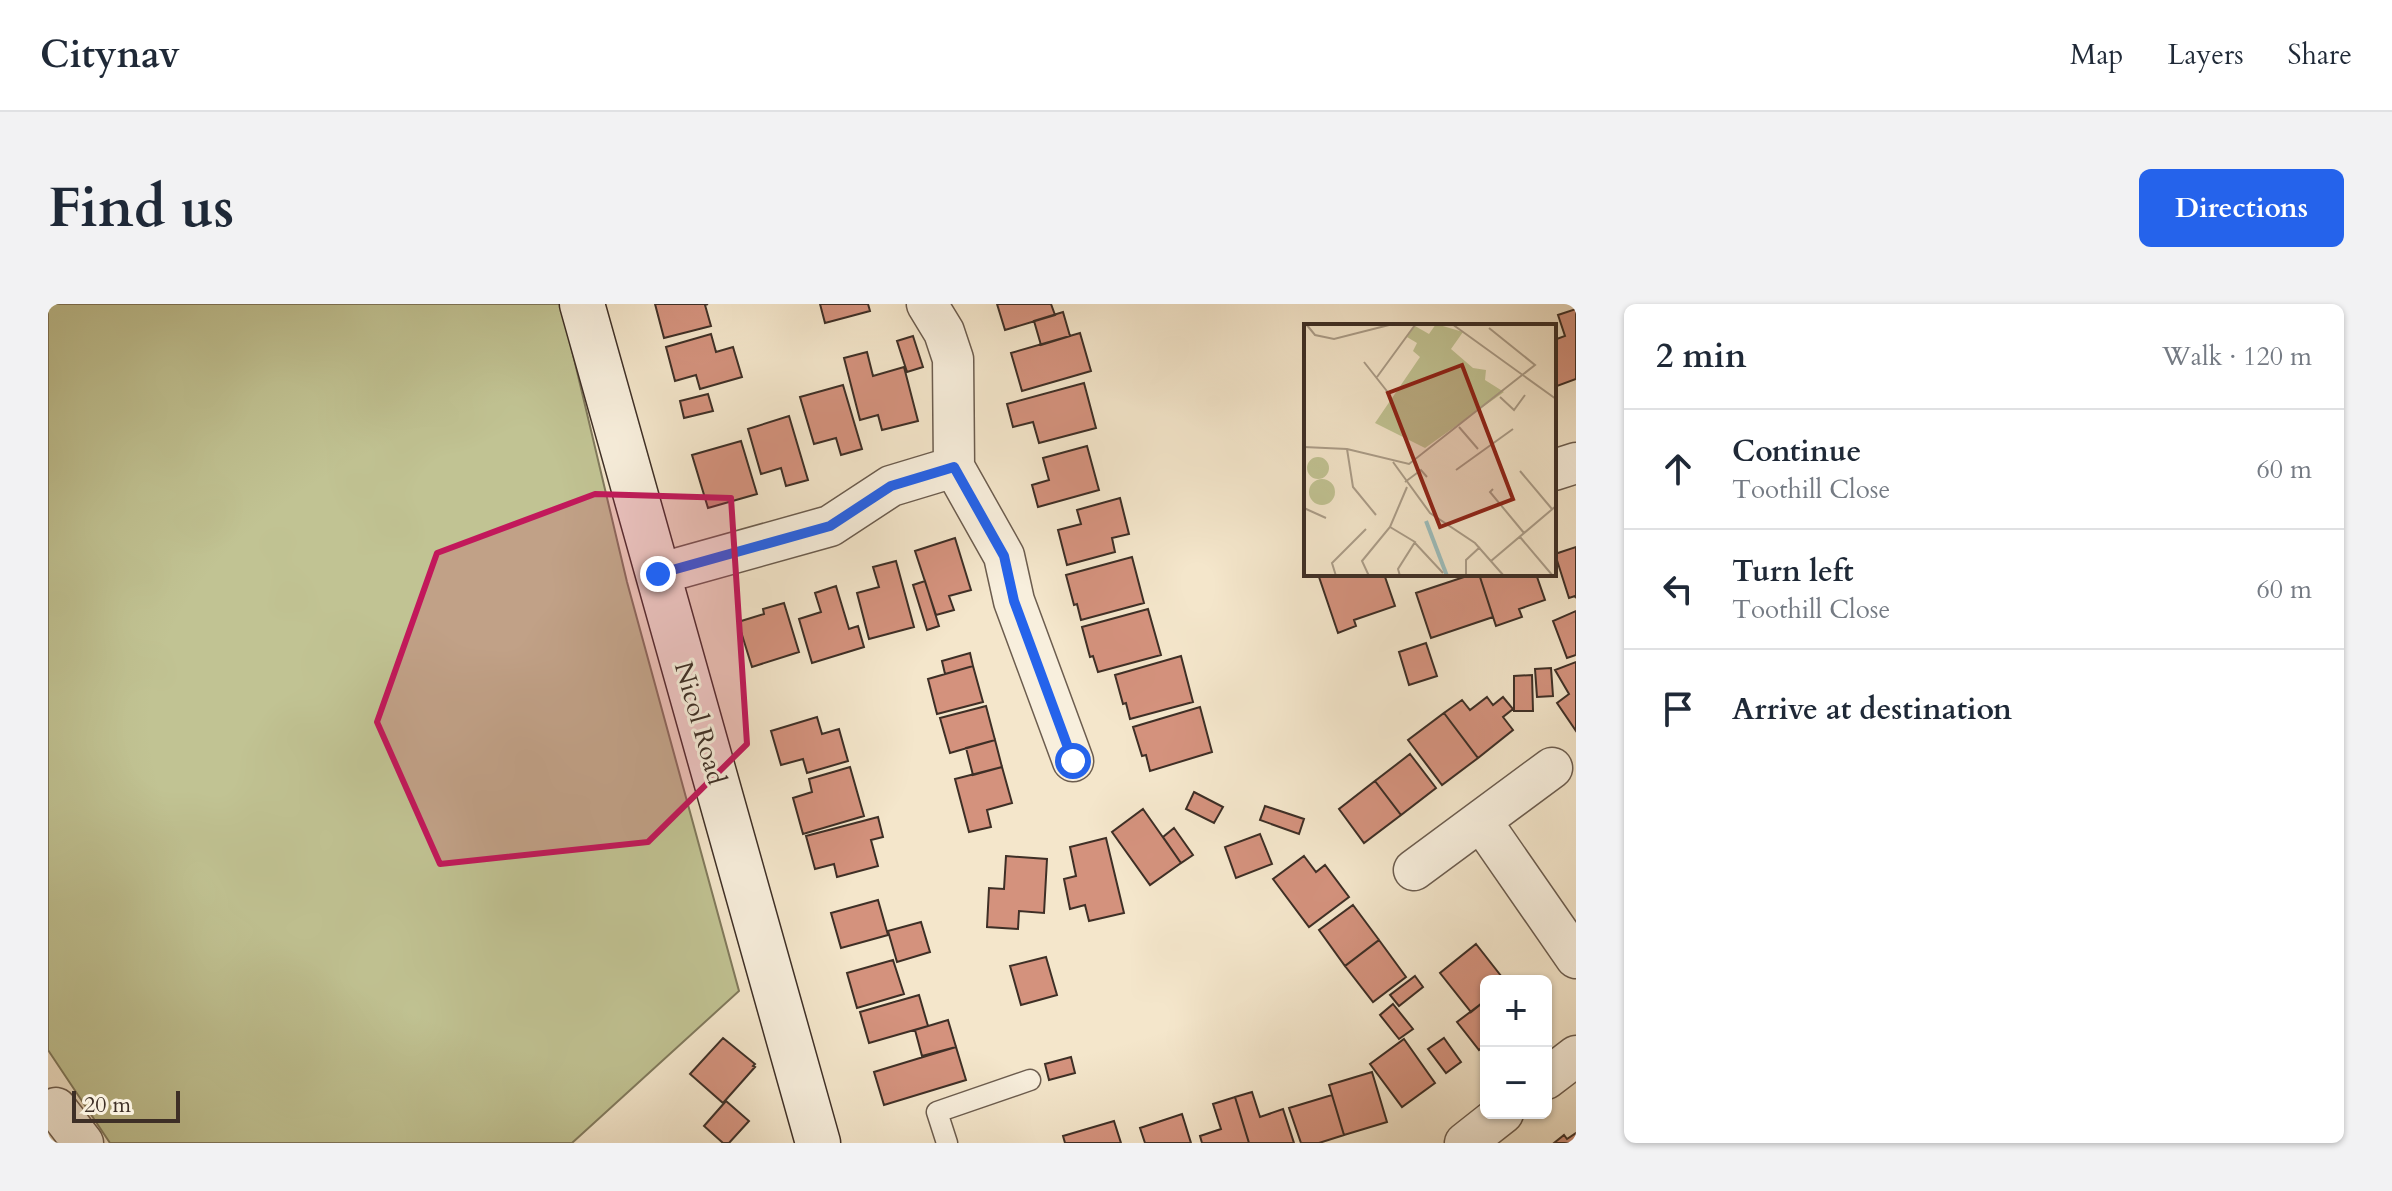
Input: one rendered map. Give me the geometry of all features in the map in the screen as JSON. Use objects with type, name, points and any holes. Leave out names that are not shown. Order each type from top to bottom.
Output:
[{"type":"street","name":"Nicol Road","points":[[582,304],[818,1143]]},
{"type":"street","points":[[927,304],[944,332],[953,359],[954,467],[1004,556],[1014,601],[1077,767]]},
{"type":"street","points":[[1556,469],[1576,463]]},
{"type":"street","points":[[658,574],[830,526],[891,486],[954,467]]},
{"type":"street","points":[[1414,870],[1552,768]]},
{"type":"street","points":[[1481,821],[1576,958]]},
{"type":"street","points":[[1552,1074],[1576,1056]]},
{"type":"street","points":[[1465,1143],[1495,1119]]},
{"type":"lane","points":[[947,1143],[937,1112],[1030,1080]]},
{"type":"highlighted area","points":[[595,494],[731,498],[747,744],[648,842],[440,864],[377,722],[437,553]]},
{"type":"green space","points":[[48,304],[561,304],[627,582],[739,991],[572,1143],[110,1143],[48,1050]]},
{"type":"building","points":[[655,304],[708,304],[705,305],[711,326],[664,338]]},
{"type":"building","points":[[820,304],[868,304],[870,311],[825,323]]},
{"type":"building","points":[[997,304],[1051,304],[1055,315],[1005,330]]},
{"type":"building","points":[[1576,309],[1576,379],[1557,386],[1556,339],[1565,336],[1558,315]]},
{"type":"building","points":[[1063,312],[1070,336],[1041,345],[1034,321]]},
{"type":"building","points":[[1080,333],[1091,371],[1022,391],[1011,353]]},
{"type":"building","points":[[711,334],[716,352],[733,347],[742,377],[700,389],[696,375],[675,381],[666,347]]},
{"type":"building","points":[[913,336],[923,367],[907,372],[897,341]]},
{"type":"building","points":[[867,352],[873,376],[904,367],[918,421],[882,430],[878,415],[860,420],[844,358]]},
{"type":"building","points":[[1084,383],[1096,428],[1039,443],[1033,422],[1013,427],[1007,404]]},
{"type":"building","points":[[843,385],[862,449],[841,455],[836,438],[814,444],[800,397]]},
{"type":"building","points":[[708,394],[713,411],[684,418],[680,401]]},
{"type":"building","points":[[789,416],[808,480],[786,486],[781,468],[761,474],[748,429]]},
{"type":"building","points":[[741,441],[757,494],[708,508],[692,455]]},
{"type":"building","points":[[1087,446],[1099,490],[1038,507],[1032,485],[1049,480],[1043,458]]},
{"type":"building","points":[[1120,498],[1129,534],[1112,538],[1115,552],[1067,565],[1058,530],[1081,524],[1077,510]]},
{"type":"building","points":[[955,538],[971,590],[949,596],[954,610],[936,615],[915,551]]},
{"type":"building","points":[[1576,547],[1576,598],[1569,598],[1556,554]]},
{"type":"building","points":[[1132,557],[1144,603],[1081,620],[1066,575]]},
{"type":"building","points":[[896,561],[914,627],[869,639],[857,593],[879,587],[873,567]]},
{"type":"building","points":[[1319,576],[1385,576],[1395,606],[1354,620],[1356,626],[1338,633]]},
{"type":"building","points":[[1467,576],[1480,576],[1493,617],[1431,638],[1416,593]]},
{"type":"building","points":[[1480,576],[1537,576],[1545,600],[1519,609],[1522,617],[1496,626]]},
{"type":"building","points":[[925,581],[939,626],[927,630],[913,585]]},
{"type":"building","points":[[836,586],[849,629],[858,626],[864,647],[812,663],[799,619],[821,612],[815,593]]},
{"type":"building","points":[[784,603],[799,652],[752,667],[738,622],[764,614],[763,609]]},
{"type":"building","points":[[1148,609],[1161,655],[1098,672],[1093,656],[1090,657],[1082,627]]},
{"type":"building","points":[[1576,611],[1576,655],[1567,658],[1553,621]]},
{"type":"building","points":[[1426,643],[1437,676],[1409,685],[1399,652]]},
{"type":"building","points":[[970,653],[973,666],[945,674],[942,661]]},
{"type":"building","points":[[1181,656],[1193,702],[1130,719],[1115,675]]},
{"type":"building","points":[[1576,662],[1576,731],[1557,703],[1569,694],[1555,670]]},
{"type":"building","points":[[973,666],[983,702],[937,714],[928,679]]},
{"type":"building","points":[[1551,668],[1553,696],[1537,697],[1535,669]]},
{"type":"building","points":[[1532,675],[1533,711],[1514,711],[1514,676]]},
{"type":"building","points":[[1487,697],[1493,705],[1503,697],[1513,709],[1503,717],[1513,730],[1478,758],[1444,713],[1462,700],[1470,710]]},
{"type":"building","points":[[986,706],[995,740],[950,753],[940,718]]},
{"type":"building","points":[[1200,707],[1212,752],[1150,771],[1133,727]]},
{"type":"building","points":[[1444,713],[1478,758],[1442,785],[1408,740]]},
{"type":"building","points":[[817,717],[822,734],[839,729],[848,761],[807,773],[803,759],[781,765],[771,731]]},
{"type":"building","points":[[995,740],[1002,767],[973,775],[966,748]]},
{"type":"building","points":[[1410,754],[1436,788],[1401,815],[1375,781]]},
{"type":"building","points":[[850,767],[864,816],[803,834],[793,798],[812,792],[809,779]]},
{"type":"building","points":[[1002,767],[1012,803],[987,810],[991,827],[969,832],[955,779]]},
{"type":"building","points":[[1375,781],[1401,815],[1364,843],[1339,809]]},
{"type":"building","points":[[1194,792],[1223,807],[1214,823],[1186,809]]},
{"type":"building","points":[[1265,806],[1304,819],[1299,834],[1260,820]]},
{"type":"building","points":[[1143,809],[1181,863],[1150,885],[1112,832]]},
{"type":"building","points":[[878,817],[883,837],[871,840],[878,866],[837,877],[834,864],[815,869],[806,836]]},
{"type":"building","points":[[1174,828],[1193,855],[1181,863],[1163,837]]},
{"type":"building","points":[[1260,834],[1272,864],[1236,878],[1225,847]]},
{"type":"building","points":[[1106,838],[1124,913],[1089,921],[1085,905],[1070,909],[1064,879],[1076,876],[1070,847]]},
{"type":"building","points":[[1006,856],[1047,859],[1044,913],[1019,911],[1018,929],[987,927],[989,888],[1004,889]]},
{"type":"building","points":[[1304,856],[1316,872],[1325,865],[1349,897],[1309,927],[1273,879]]},
{"type":"building","points":[[878,900],[888,935],[841,948],[831,913]]},
{"type":"building","points":[[1353,905],[1379,940],[1345,966],[1319,930]]},
{"type":"building","points":[[921,922],[930,952],[897,962],[888,931]]},
{"type":"building","points":[[1379,940],[1406,977],[1373,1002],[1345,966]]},
{"type":"building","points":[[1476,944],[1500,975],[1480,975],[1480,1005],[1471,1012],[1440,973]]},
{"type":"building","points":[[1046,957],[1057,995],[1021,1005],[1010,966]]},
{"type":"building","points":[[893,960],[904,994],[857,1008],[847,973]]},
{"type":"building","points":[[1415,976],[1423,987],[1399,1006],[1390,995]]},
{"type":"building","points":[[919,995],[928,1026],[869,1043],[860,1012]]},
{"type":"building","points":[[1393,1004],[1413,1029],[1399,1039],[1380,1015]]},
{"type":"building","points":[[1480,1005],[1479,1050],[1457,1022]]},
{"type":"building","points":[[948,1020],[956,1047],[922,1056],[915,1030]]},
{"type":"building","points":[[723,1038],[755,1067],[723,1103],[690,1074]]},
{"type":"building","points":[[1444,1038],[1461,1062],[1446,1073],[1428,1049]]},
{"type":"building","points":[[1404,1039],[1435,1083],[1402,1107],[1370,1064]]},
{"type":"building","points":[[956,1047],[966,1080],[884,1105],[874,1072]]},
{"type":"building","points":[[1071,1057],[1075,1073],[1049,1080],[1045,1064]]},
{"type":"building","points":[[1372,1072],[1387,1122],[1344,1135],[1329,1085]]},
{"type":"building","points":[[1252,1092],[1260,1117],[1283,1109],[1294,1143],[1249,1143],[1235,1097]]},
{"type":"building","points":[[1332,1095],[1344,1135],[1319,1143],[1301,1143],[1289,1108]]},
{"type":"building","points":[[1235,1097],[1249,1143],[1202,1143],[1200,1136],[1221,1129],[1213,1104]]},
{"type":"building","points":[[726,1101],[749,1121],[729,1143],[723,1143],[704,1126]]},
{"type":"building","points":[[1182,1114],[1191,1143],[1145,1143],[1140,1128]]},
{"type":"building","points":[[1114,1121],[1121,1143],[1065,1143],[1063,1136]]},
{"type":"building","points":[[1576,1133],[1576,1143],[1554,1143],[1564,1135],[1567,1139]]},
{"type":"route","points":[[658,574],[830,526],[891,486],[954,467],[1004,556],[1014,601],[1073,761]]}]
